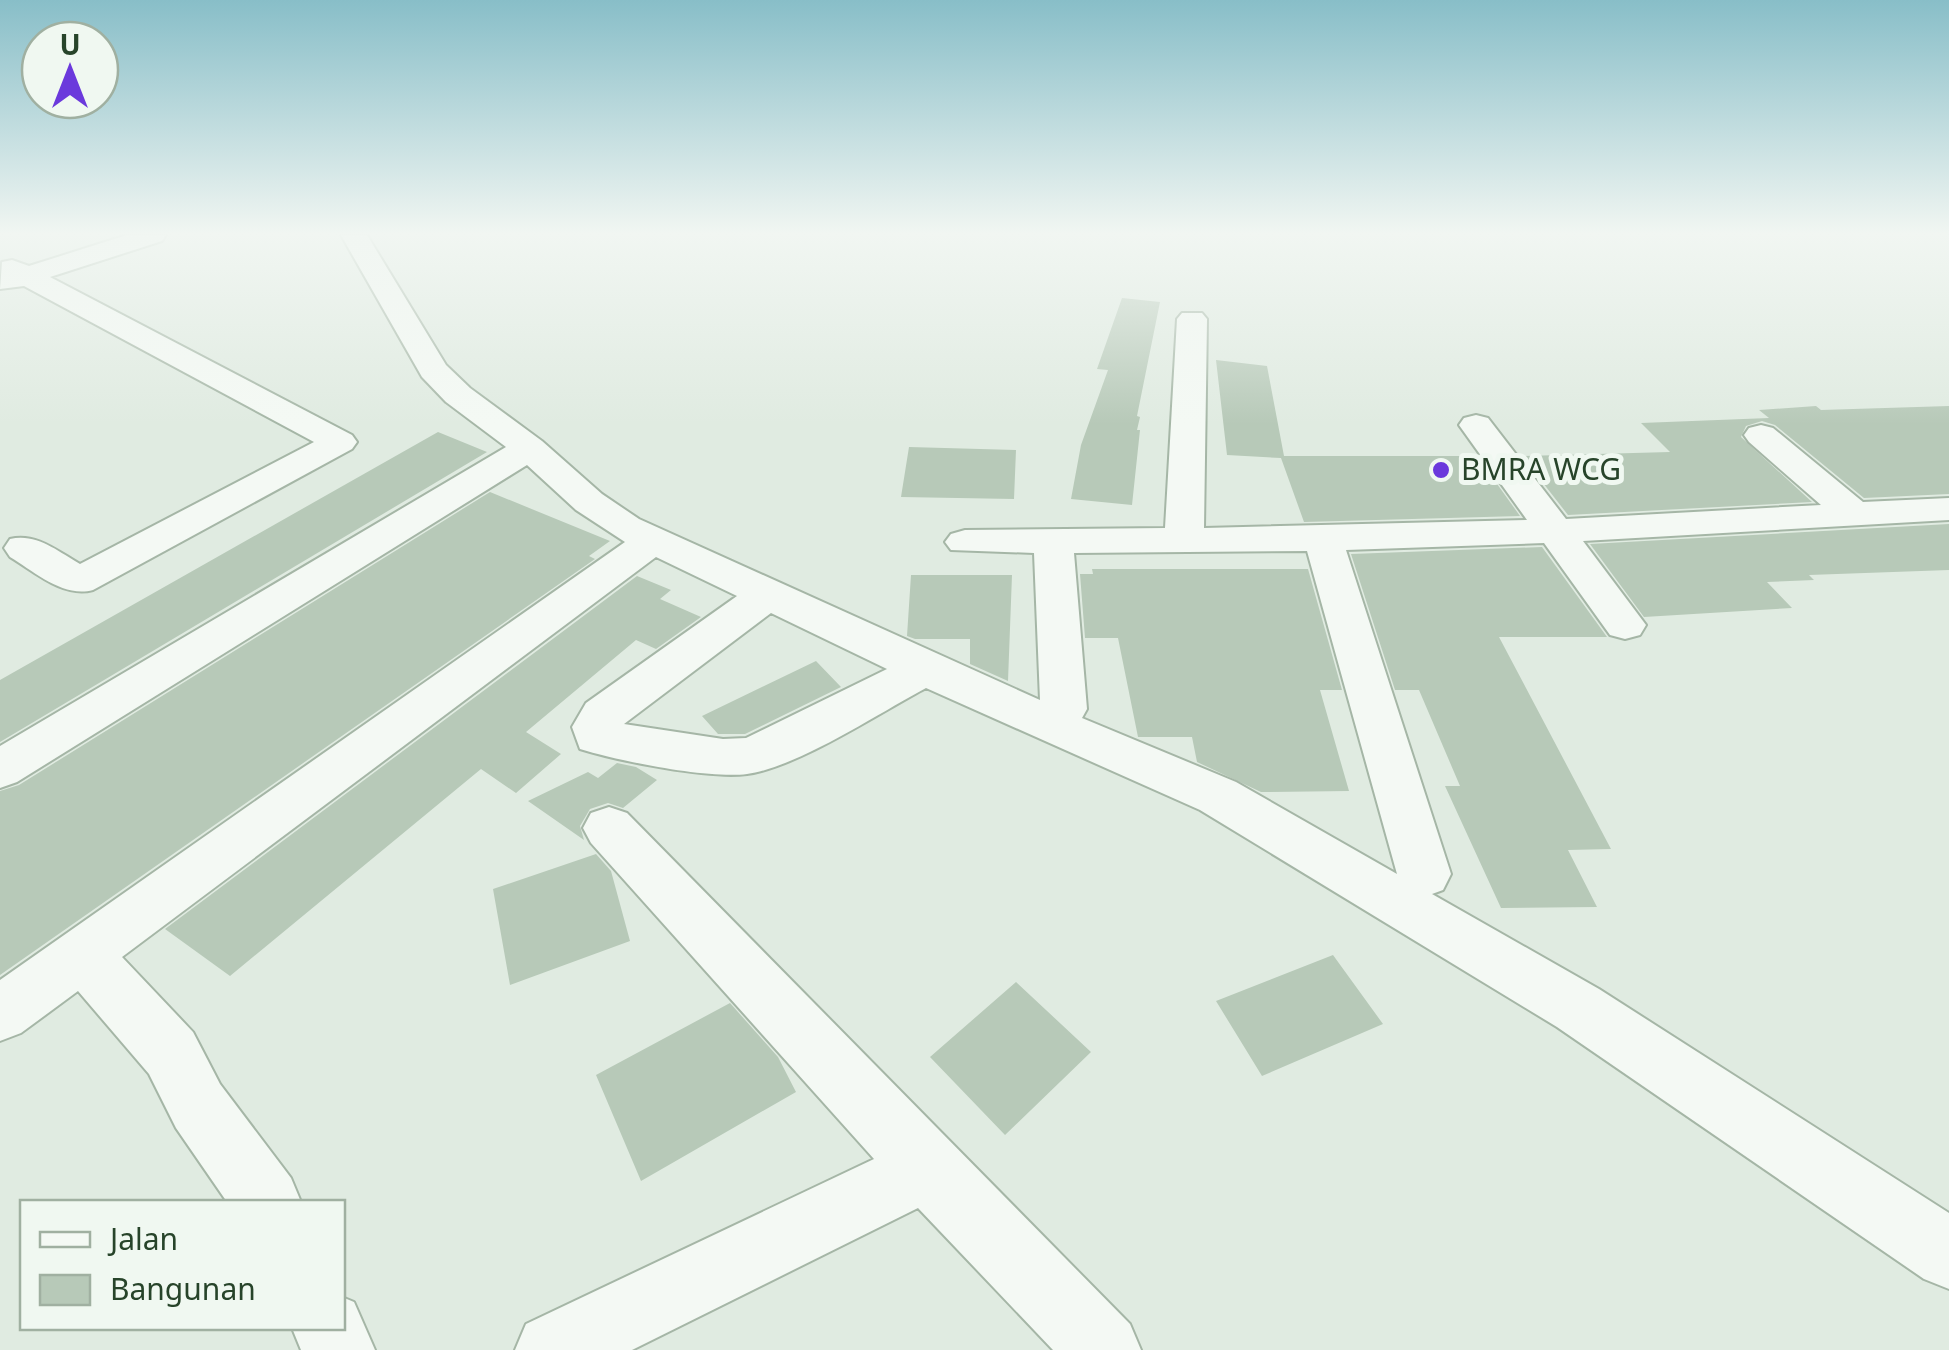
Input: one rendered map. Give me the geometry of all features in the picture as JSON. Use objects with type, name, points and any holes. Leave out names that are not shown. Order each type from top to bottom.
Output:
[{"type":"street","points":[[8,545],[79,582],[340,442],[55,298]]},
{"type":"street","points":[[391,298],[433,370],[458,395],[530,448],[589,502],[650,542],[770,593],[925,669],[1218,796],[1578,1008],[1949,1254]]},
{"type":"street","points":[[1184,542],[1192,319]]},
{"type":"street","points":[[1476,425],[1559,531],[1625,625]]},
{"type":"street","points":[[1761,435],[1856,515]]},
{"type":"street","points":[[0,769],[530,448]]},
{"type":"street","points":[[965,542],[1323,539],[1559,531],[1949,509]]},
{"type":"street","points":[[1323,539],[1424,874]]},
{"type":"street","points":[[1053,540],[1064,709]]},
{"type":"street","points":[[0,1014],[456,679],[650,542]]},
{"type":"street","points":[[770,593],[603,715],[596,727],[597,736],[723,757],[749,756],[925,669]]},
{"type":"street","points":[[608,828],[926,1168],[1104,1350]]},
{"type":"street","points":[[83,956],[171,1053],[198,1106],[266,1200]]},
{"type":"street","points":[[552,1350],[820,1223],[926,1168]]},
{"type":"building","points":[[1122,298],[1160,302],[1137,416],[1140,430],[1132,505],[1071,499],[1081,445],[1108,370],[1097,369]]},
{"type":"building","points":[[1216,360],[1267,366],[1284,456],[1477,456],[1520,516],[1304,522],[1281,458],[1227,455]]},
{"type":"building","points":[[1816,406],[1821,410],[1949,406],[1949,494],[1864,498],[1775,425],[1762,421],[1746,426],[1741,437],[1812,502],[1568,515],[1522,456],[1670,452],[1641,423],[1769,418],[1759,410]]},
{"type":"building","points":[[438,432],[487,452],[0,742],[0,680]]},
{"type":"building","points":[[909,447],[1016,450],[1014,499],[901,497]]},
{"type":"building","points":[[490,492],[610,541],[589,556],[595,559],[0,975],[0,791],[19,785]]},
{"type":"building","points":[[1949,524],[1949,570],[1809,575],[1814,580],[1767,582],[1792,608],[1644,617],[1590,544]]},
{"type":"building","points":[[1542,547],[1607,637],[1499,637],[1611,849],[1568,850],[1597,907],[1501,908],[1445,786],[1460,786],[1419,690],[1395,690],[1351,554]]},
{"type":"building","points":[[1092,569],[1308,569],[1342,690],[1320,690],[1349,791],[1261,792],[1197,762],[1192,737],[1138,737],[1118,638],[1085,638],[1080,574],[1093,574]]},
{"type":"building","points":[[911,575],[1012,575],[1008,681],[970,664],[970,639],[907,636]]},
{"type":"building","points":[[637,576],[671,590],[660,599],[701,617],[656,649],[636,640],[526,732],[561,754],[516,793],[481,769],[230,976],[165,929]]},
{"type":"building","points":[[816,661],[841,687],[745,734],[718,734],[702,716]]},
{"type":"building","points":[[617,763],[636,767],[657,780],[623,808],[608,803],[590,809],[580,826],[584,840],[528,801],[588,772],[598,778]]},
{"type":"building","points":[[596,854],[611,871],[630,941],[510,985],[493,889]]},
{"type":"building","points":[[1333,955],[1383,1024],[1262,1076],[1216,1001]]},
{"type":"building","points":[[1016,982],[1091,1052],[1005,1135],[930,1057]]},
{"type":"building","points":[[730,1003],[778,1057],[796,1092],[641,1181],[596,1075]]},
{"type":"place","name":"BMRA WCG","points":[[1441,470]]}]
